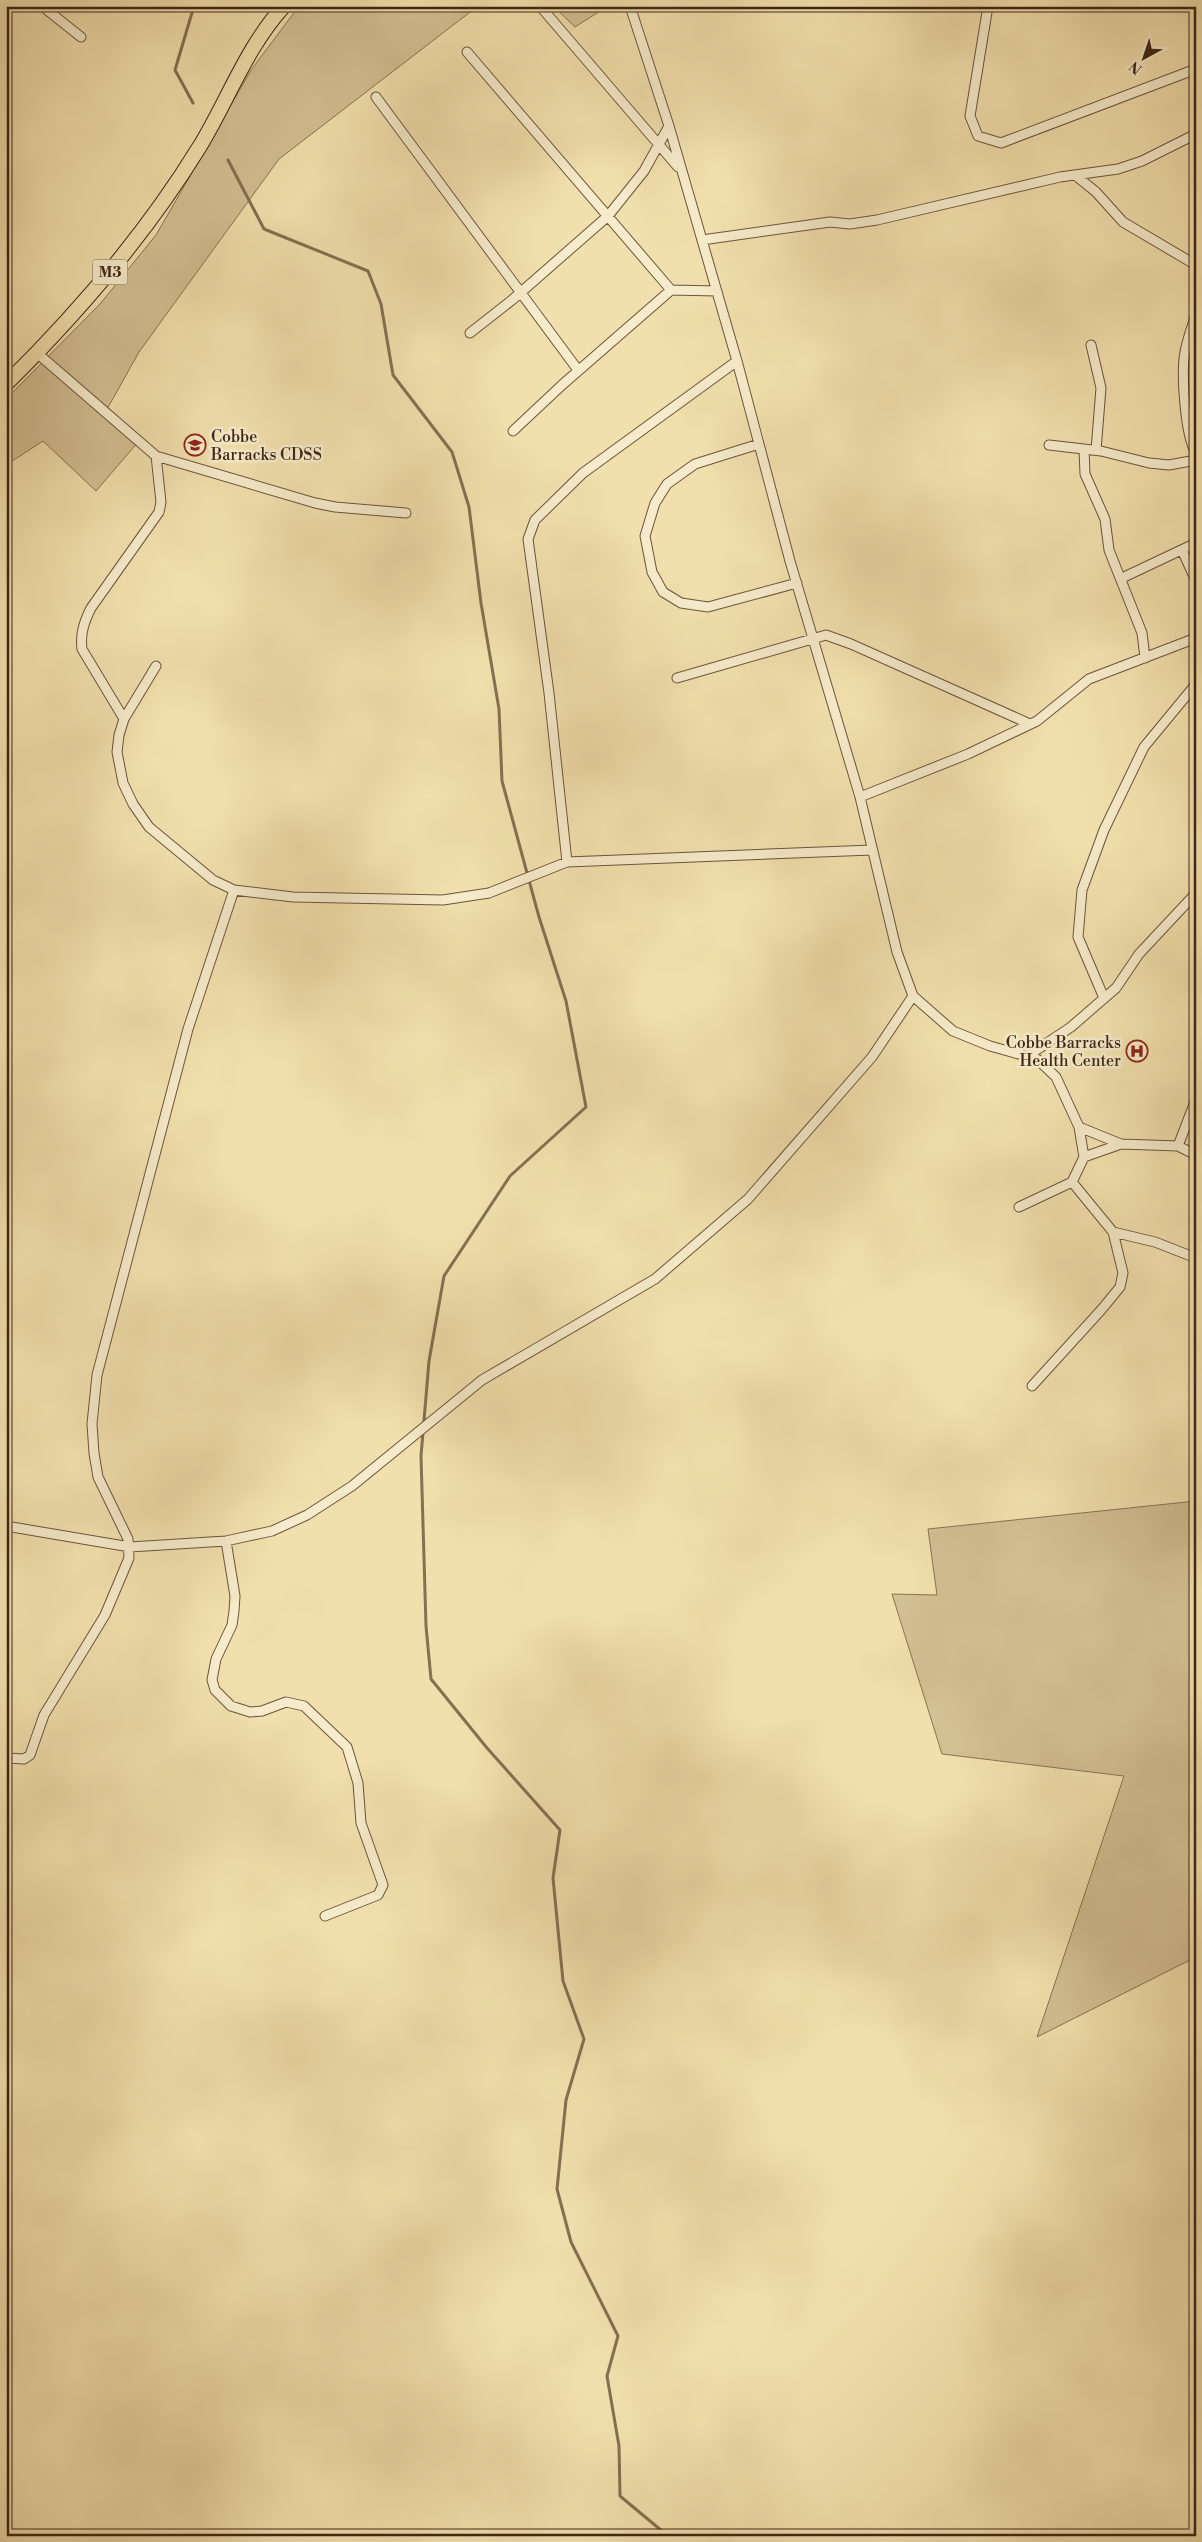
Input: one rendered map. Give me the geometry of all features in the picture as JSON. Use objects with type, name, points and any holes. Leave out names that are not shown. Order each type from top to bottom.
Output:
[{"type":"highway","name":"M3","points":[[6,384],[102,283],[162,204],[199,147],[254,46],[284,6]]},
{"type":"street","points":[[42,6],[81,37]]},
{"type":"street","points":[[540,6],[680,169]]},
{"type":"street","points":[[630,6],[669,126],[717,291],[797,584],[860,797],[897,952],[913,996],[953,1030],[1026,1057],[1037,1059],[1056,1077],[1079,1127],[1084,1157],[1072,1182],[1019,1207]]},
{"type":"street","points":[[988,6],[970,116],[978,136],[989,140],[1001,143],[1196,69]]},
{"type":"street","points":[[467,52],[671,290]]},
{"type":"street","points":[[376,97],[578,370]]},
{"type":"street","points":[[470,333],[520,293],[608,216],[644,171],[669,126]]},
{"type":"street","points":[[702,240],[830,222],[850,224],[877,220],[1075,175],[1118,169],[1142,161],[1196,134]]},
{"type":"street","points":[[1075,175],[1096,192],[1123,222],[1196,265]]},
{"type":"street","points":[[513,431],[578,370],[671,290],[717,291]]},
{"type":"street","points":[[1196,314],[1185,353],[1185,403],[1192,447],[1196,453]]},
{"type":"street","points":[[1091,345],[1101,388],[1096,450]]},
{"type":"street","points":[[37,353],[156,456],[315,503],[336,507],[406,513]]},
{"type":"street","points":[[567,862],[549,693],[528,539],[535,520],[584,473],[737,361]]},
{"type":"street","points":[[759,444],[695,464],[667,484],[655,503],[645,536],[652,572],[663,592],[681,603],[708,606],[797,584]]},
{"type":"street","points":[[1049,445],[1096,450],[1169,465],[1196,460]]},
{"type":"street","points":[[1084,449],[1085,474],[1105,519],[1110,550],[1142,632],[1145,658]]},
{"type":"street","points":[[124,719],[82,649],[81,640],[85,620],[90,608],[159,512],[161,502],[156,456]]},
{"type":"street","points":[[1122,578],[1196,543]]},
{"type":"street","points":[[1182,550],[1196,581]]},
{"type":"street","points":[[677,678],[826,635],[843,640],[1030,724]]},
{"type":"street","points":[[860,797],[968,754],[1030,724],[1089,679],[1196,638]]},
{"type":"street","points":[[156,666],[124,719],[117,752],[123,782],[133,804],[149,827],[213,880],[234,890],[293,897],[443,900],[489,893],[567,862],[872,850]]},
{"type":"street","points":[[1104,998],[1078,937],[1082,890],[1104,830],[1144,747],[1196,684]]},
{"type":"street","points":[[6,1758],[24,1759],[30,1755],[44,1715],[105,1615],[126,1569],[130,1547],[128,1539],[98,1477],[94,1454],[92,1424],[97,1375],[188,1029],[234,890]]},
{"type":"street","points":[[1026,1057],[1072,1027],[1116,988],[1139,954],[1196,893]]},
{"type":"street","points":[[6,1526],[130,1547],[226,1541],[272,1531],[307,1515],[352,1486],[482,1380],[584,1318],[655,1280],[748,1198],[872,1057],[913,996]]},
{"type":"street","points":[[1178,1146],[1196,1099]]},
{"type":"street","points":[[1079,1127],[1121,1144],[1178,1146],[1196,1155]]},
{"type":"street","points":[[1084,1157],[1121,1144]]},
{"type":"street","points":[[1032,1386],[1120,1287],[1124,1273],[1113,1232],[1072,1182]]},
{"type":"street","points":[[1113,1232],[1187,1252],[1196,1258]]},
{"type":"street","points":[[226,1541],[235,1596],[234,1611],[232,1625],[216,1659],[212,1680],[215,1690],[231,1706],[250,1712],[262,1711],[286,1702],[304,1706],[347,1747],[356,1773],[361,1824],[384,1885],[378,1894],[325,1916]]},
{"type":"shaded area","points":[[299,6],[478,6],[279,159],[139,352],[106,411],[139,441],[96,491],[43,441],[6,465],[6,399],[100,304],[156,235],[251,70]]},
{"type":"shaded area","points":[[553,6],[608,6],[575,27]]},
{"type":"shaded area","points":[[1196,1501],[1196,1957],[1037,2037],[1124,1776],[942,1754],[892,1594],[937,1595],[928,1529]]},
{"type":"waterway","points":[[193,103],[175,70],[194,6]]},
{"type":"waterway","points":[[228,160],[264,229],[368,271],[381,304],[393,375],[452,452],[469,507],[481,603],[499,709],[502,781],[539,917],[566,1001],[586,1107],[510,1176],[444,1276],[429,1361],[421,1456],[426,1626],[431,1679],[487,1748],[560,1830],[553,1878],[563,1981],[584,2039],[566,2100],[557,2189],[571,2242],[618,2336],[607,2376],[619,2446],[620,2496],[668,2536]]},
{"type":"place","name":"Cobbe Barracks CDSS","points":[[195,445]]},
{"type":"place","name":"Cobbe Barracks Health Center","points":[[1137,1051]]}]
